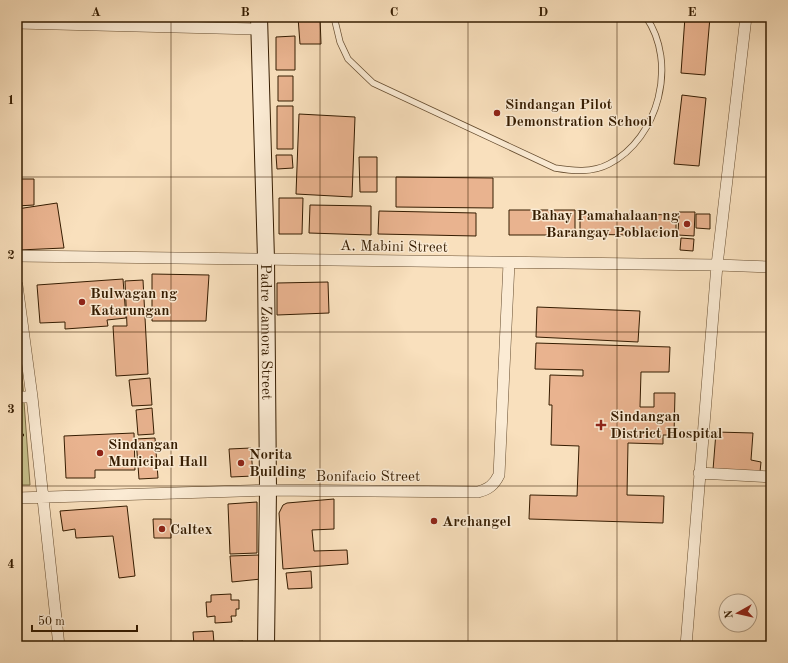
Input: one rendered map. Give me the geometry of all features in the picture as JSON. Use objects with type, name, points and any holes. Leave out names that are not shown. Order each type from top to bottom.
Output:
[{"type":"street","points":[[686,646],[717,265],[746,17]]},
{"type":"street","points":[[17,23],[259,23]]},
{"type":"street","name":"Padre Zamora Street","points":[[259,23],[266,259],[268,490],[266,646]]},
{"type":"street","name":"A. Mabini Street","points":[[17,256],[717,265],[771,267]]},
{"type":"street","name":"Bonifacio Street","points":[[17,498],[268,490],[478,492],[487,489],[494,484],[499,474],[509,263]]},
{"type":"street","points":[[17,285],[32,397],[59,646]]},
{"type":"street","points":[[17,397],[32,397]]},
{"type":"street","points":[[699,473],[771,478]]},
{"type":"lane","points":[[334,17],[340,42],[348,59],[373,83],[555,168],[571,171],[592,170],[609,164],[627,151],[640,136],[653,114],[660,94],[662,77],[657,40],[646,17]]},
{"type":"shaded area","points":[[17,304],[30,485],[17,485]]},
{"type":"building","points":[[298,17],[320,17],[321,44],[300,44]]},
{"type":"building","points":[[685,17],[710,17],[705,75],[681,73]]},
{"type":"building","points":[[295,36],[295,70],[276,70],[276,37]]},
{"type":"building","points":[[278,76],[293,76],[293,101],[278,101]]},
{"type":"building","points":[[682,95],[706,98],[699,166],[674,164]]},
{"type":"building","points":[[277,106],[293,106],[293,149],[277,149]]},
{"type":"building","points":[[299,114],[355,117],[352,197],[296,194]]},
{"type":"building","points":[[276,155],[292,155],[293,168],[277,169]]},
{"type":"building","points":[[359,157],[377,157],[377,192],[360,192]]},
{"type":"building","points":[[396,177],[493,178],[493,208],[396,207]]},
{"type":"building","points":[[17,179],[34,179],[34,205],[17,206]]},
{"type":"building","points":[[279,198],[303,198],[302,234],[279,234]]},
{"type":"building","points":[[57,203],[64,248],[19,250],[17,209]]},
{"type":"building","points":[[310,205],[371,206],[371,235],[309,233]]},
{"type":"building","points":[[509,210],[575,210],[575,235],[509,235]]},
{"type":"building","points":[[379,211],[476,213],[476,236],[378,234]]},
{"type":"building","name":"Bahay Pamahalaan ng Barangay Poblacion","points":[[679,212],[695,212],[694,236],[678,235]]},
{"type":"building","points":[[580,213],[676,215],[676,236],[580,234]]},
{"type":"building","points":[[696,214],[710,214],[710,229],[696,228]]},
{"type":"building","points":[[681,238],[694,239],[693,251],[680,250]]},
{"type":"building","points":[[152,274],[209,275],[206,321],[152,321]]},
{"type":"building","name":"Bulwagan ng Katarungan","points":[[123,279],[126,318],[107,320],[108,326],[65,329],[65,322],[40,323],[37,285]]},
{"type":"building","points":[[143,280],[148,374],[116,376],[113,326],[127,326],[125,281]]},
{"type":"building","points":[[328,282],[329,313],[277,315],[277,283]]},
{"type":"building","points":[[537,307],[640,311],[638,342],[536,337]]},
{"type":"building","points":[[536,343],[670,347],[669,372],[641,372],[640,407],[654,407],[654,393],[675,393],[674,435],[663,435],[663,444],[628,443],[627,495],[664,496],[663,523],[529,519],[530,495],[577,496],[579,446],[551,445],[552,405],[549,405],[550,375],[583,376],[583,370],[535,369]]},
{"type":"building","points":[[150,378],[152,405],[132,406],[129,380]]},
{"type":"building","points":[[152,408],[154,434],[138,435],[136,410]]},
{"type":"building","points":[[716,432],[753,433],[751,460],[761,462],[760,472],[713,470]]},
{"type":"building","name":"Sindangan Municipal Hall","points":[[134,433],[135,470],[95,470],[95,478],[66,478],[64,436]]},
{"type":"building","points":[[155,438],[158,478],[139,479],[136,439]]},
{"type":"building","name":"Norita Building","points":[[251,448],[253,476],[231,477],[229,449]]},
{"type":"building","points":[[334,499],[334,529],[312,530],[314,551],[347,550],[348,564],[283,569],[279,513],[283,505],[287,503]]},
{"type":"building","points":[[257,502],[257,553],[230,554],[228,504]]},
{"type":"building","points":[[127,506],[135,576],[119,578],[113,536],[76,538],[75,529],[63,531],[60,511]]},
{"type":"building","name":"Caltex","points":[[153,519],[171,519],[171,538],[154,538]]},
{"type":"building","points":[[259,555],[261,579],[232,582],[230,556]]},
{"type":"building","points":[[311,571],[312,588],[288,589],[286,573]]},
{"type":"building","points":[[231,594],[231,600],[239,600],[239,609],[236,609],[236,616],[231,616],[232,622],[215,623],[215,616],[207,617],[206,602],[211,602],[211,595]]},
{"type":"building","points":[[213,631],[214,643],[243,641],[243,646],[194,646],[193,632]]},
{"type":"place","name":"Sindangan Pilot Demonstration School","points":[[497,113]]},
{"type":"place","name":"Bahay Pamahalaan ng Barangay Poblacion","points":[[687,224]]},
{"type":"place","name":"Bulwagan ng Katarungan","points":[[82,302]]},
{"type":"place","name":"Sindangan District Hospital","points":[[601,425]]},
{"type":"place","name":"Sindangan Municipal Hall","points":[[100,453]]},
{"type":"place","name":"Norita Building","points":[[241,463]]},
{"type":"place","name":"Archangel","points":[[434,521]]},
{"type":"place","name":"Caltex","points":[[162,529]]}]
